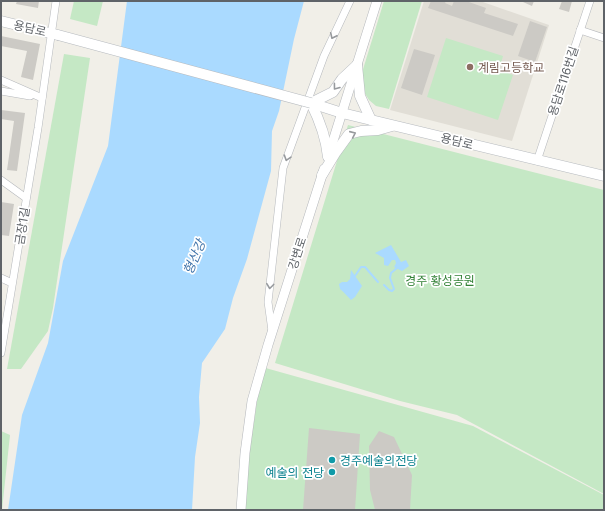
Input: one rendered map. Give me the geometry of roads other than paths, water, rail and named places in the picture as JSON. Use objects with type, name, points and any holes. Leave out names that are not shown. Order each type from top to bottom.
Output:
[{"type":"main road","name":"용담로","points":[[1,21],[312,103],[342,113],[604,176]]},
{"type":"main road","points":[[328,157],[323,128],[312,103],[333,92],[342,79],[357,65]]},
{"type":"main road","points":[[357,65],[360,96],[371,120]]},
{"type":"main road","points":[[322,175],[349,134],[394,126]]},
{"type":"street","name":"금장1길","points":[[1,353],[42,98],[55,34],[56,1]]},
{"type":"street","points":[[272,332],[268,302],[283,168],[324,56],[350,1]]},
{"type":"street","name":"강변로","points":[[241,510],[245,453],[252,400],[272,332],[377,1]]},
{"type":"street","name":"용담로116번길","points":[[537,161],[590,1]]},
{"type":"street","points":[[580,30],[604,38]]},
{"type":"street","points":[[1,80],[42,98]]},
{"type":"street","points":[[1,91],[42,98]]},
{"type":"street","points":[[1,180],[26,198]]},
{"type":"street","points":[[1,278],[12,283]]},
{"type":"water","name":"형산강","points":[[127,1],[304,1],[294,39],[279,111],[272,131],[271,171],[247,259],[233,298],[225,329],[202,363],[199,397],[200,423],[195,457],[192,510],[8,510],[22,415],[48,343],[63,261],[108,146]]},
{"type":"water","points":[[391,245],[401,262],[406,260],[409,266],[402,271],[394,267],[396,263],[395,260],[392,260],[388,266],[384,265],[384,258],[375,253]]},
{"type":"water","points":[[351,270],[362,286],[355,297],[351,300],[340,289],[339,284],[342,282],[347,282],[350,279]]},
{"type":"waterway","points":[[355,276],[361,267],[365,267],[378,282]]},
{"type":"waterway","points":[[384,285],[389,290],[392,291],[394,289],[390,278],[391,273],[397,268]]},
{"type":"place","name":"계림고등학교","points":[[470,67]]},
{"type":"place","name":"경주예술의전당","points":[[332,460]]},
{"type":"place","name":"예술의 전당","points":[[332,472]]},
{"type":"park label","name":"경주 황성공원","points":[[440,280]]}]
